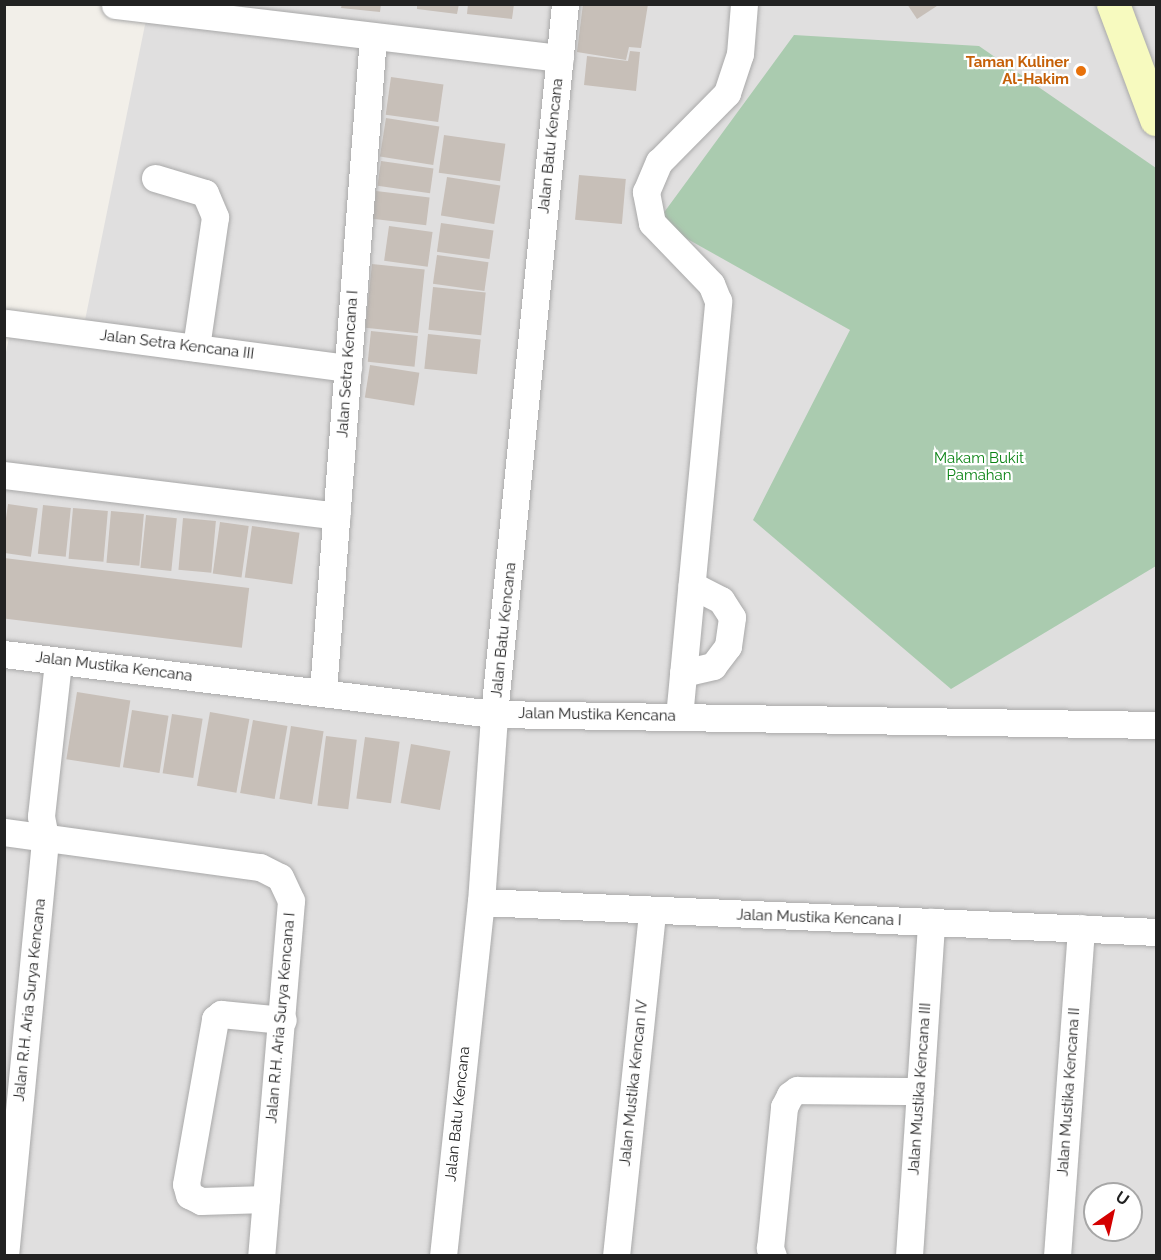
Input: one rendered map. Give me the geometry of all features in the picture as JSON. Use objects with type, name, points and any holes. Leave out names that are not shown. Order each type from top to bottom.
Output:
[{"type":"street","name":"Jalan Batu Kencana","points":[[443,1256],[481,902],[494,714],[565,4]]},
{"type":"street","points":[[679,717],[718,301],[711,284],[652,223],[646,192],[659,162],[727,93],[740,54],[744,4]]},
{"type":"street","points":[[1113,4],[1156,119]]},
{"type":"street","points":[[115,5],[373,38],[560,58]]},
{"type":"street","name":"Jalan Setra Kencana I","points":[[323,691],[373,38]]},
{"type":"street","points":[[155,178],[205,193],[215,217],[196,348]]},
{"type":"street","name":"Jalan Setra Kencana III","points":[[6,323],[348,368]]},
{"type":"street","points":[[4,475],[336,516]]},
{"type":"street","points":[[683,673],[713,666],[728,646],[732,617],[721,600],[692,585]]},
{"type":"street","name":"Jalan Mustika Kencana","points":[[4,654],[323,691],[494,714],[1156,725]]},
{"type":"street","name":"Jalan R.H. Aria Surya Kencana","points":[[4,1081],[30,830],[58,661]]},
{"type":"street","name":"Jalan R.H. Aria Surya Kencana","points":[[5,1256],[30,830]]},
{"type":"street","name":"Jalan R.H. Aria Surya Kencana I","points":[[30,830],[260,867],[280,877],[291,901],[283,1020],[261,1256]]},
{"type":"street","name":"Jalan Mustika Kencana I","points":[[481,902],[1156,932]]},
{"type":"street","name":"Jalan Mustika Kencan IV","points":[[616,1256],[652,911]]},
{"type":"street","name":"Jalan Mustika Kencana III","points":[[909,1256],[931,922]]},
{"type":"street","name":"Jalan Mustika Kencana II","points":[[1057,1256],[1081,928]]},
{"type":"street","points":[[266,1199],[201,1201],[189,1195],[186,1184],[210,1027],[221,1014],[283,1020]]},
{"type":"street","points":[[773,1256],[771,1236],[784,1107],[790,1095],[797,1090],[920,1090]]},
{"type":"shaded area","points":[[149,5],[1156,5],[1156,1255],[5,1256],[5,357],[11,328],[81,340]]},
{"type":"green space","name":"Makam Bukit Pamahan","points":[[794,35],[979,46],[1156,168],[1156,566],[951,689],[753,520],[850,330],[657,222]]},
{"type":"building","points":[[342,4],[381,4],[380,12],[341,8]]},
{"type":"building","points":[[417,4],[459,4],[457,14],[417,9]]},
{"type":"building","points":[[468,4],[514,4],[512,19],[467,14]]},
{"type":"building","points":[[583,4],[648,4],[641,48],[629,47],[626,60],[577,52]]},
{"type":"building","points":[[907,4],[940,4],[917,19]]},
{"type":"building","points":[[630,51],[640,52],[636,91],[584,85],[587,56],[628,61]]},
{"type":"building","points":[[391,77],[443,84],[438,122],[386,115]]},
{"type":"building","points":[[386,118],[439,126],[433,165],[380,157]]},
{"type":"building","points":[[444,135],[505,144],[500,181],[439,173]]},
{"type":"building","points":[[381,161],[433,168],[430,193],[378,186]]},
{"type":"building","points":[[579,175],[626,179],[622,224],[575,220]]},
{"type":"building","points":[[447,177],[500,185],[494,224],[441,216]]},
{"type":"building","points":[[376,191],[430,198],[426,225],[373,219]]},
{"type":"building","points":[[441,223],[493,230],[489,259],[437,252]]},
{"type":"building","points":[[389,226],[433,232],[428,267],[384,261]]},
{"type":"building","points":[[437,255],[488,262],[484,291],[433,284]]},
{"type":"building","points":[[372,264],[425,270],[418,333],[365,328]]},
{"type":"building","points":[[433,287],[486,293],[481,335],[429,330]]},
{"type":"building","points":[[371,331],[418,336],[415,367],[368,362]]},
{"type":"building","points":[[428,334],[481,340],[477,374],[424,369]]},
{"type":"building","points":[[370,365],[419,373],[414,405],[365,398]]},
{"type":"building","points":[[8,504],[38,508],[31,557],[4,553]]},
{"type":"building","points":[[43,505],[71,508],[66,557],[38,554]]},
{"type":"building","points":[[73,508],[108,511],[103,562],[69,559]]},
{"type":"building","points":[[111,511],[144,514],[139,566],[106,563]]},
{"type":"building","points":[[146,515],[177,518],[171,571],[140,568]]},
{"type":"building","points":[[183,518],[216,521],[211,573],[178,570]]},
{"type":"building","points":[[220,522],[249,526],[241,578],[213,573]]},
{"type":"building","points":[[252,526],[300,533],[292,584],[245,577]]},
{"type":"building","points":[[4,558],[249,588],[242,648],[4,618]]},
{"type":"building","points":[[77,692],[130,700],[120,768],[66,759]]},
{"type":"building","points":[[132,710],[169,716],[159,773],[123,767]]},
{"type":"building","points":[[210,712],[249,719],[236,793],[197,786]]},
{"type":"building","points":[[172,714],[203,719],[193,778],[163,773]]},
{"type":"building","points":[[253,720],[287,726],[275,799],[240,793]]},
{"type":"building","points":[[291,726],[324,731],[312,804],[279,799]]},
{"type":"building","points":[[326,736],[357,740],[348,809],[317,805]]},
{"type":"building","points":[[365,737],[400,742],[391,803],[356,798]]},
{"type":"building","points":[[411,744],[450,751],[440,810],[401,803]]},
{"type":"place","name":"Taman Kuliner Al-Hakim","points":[[1081,71]]}]
